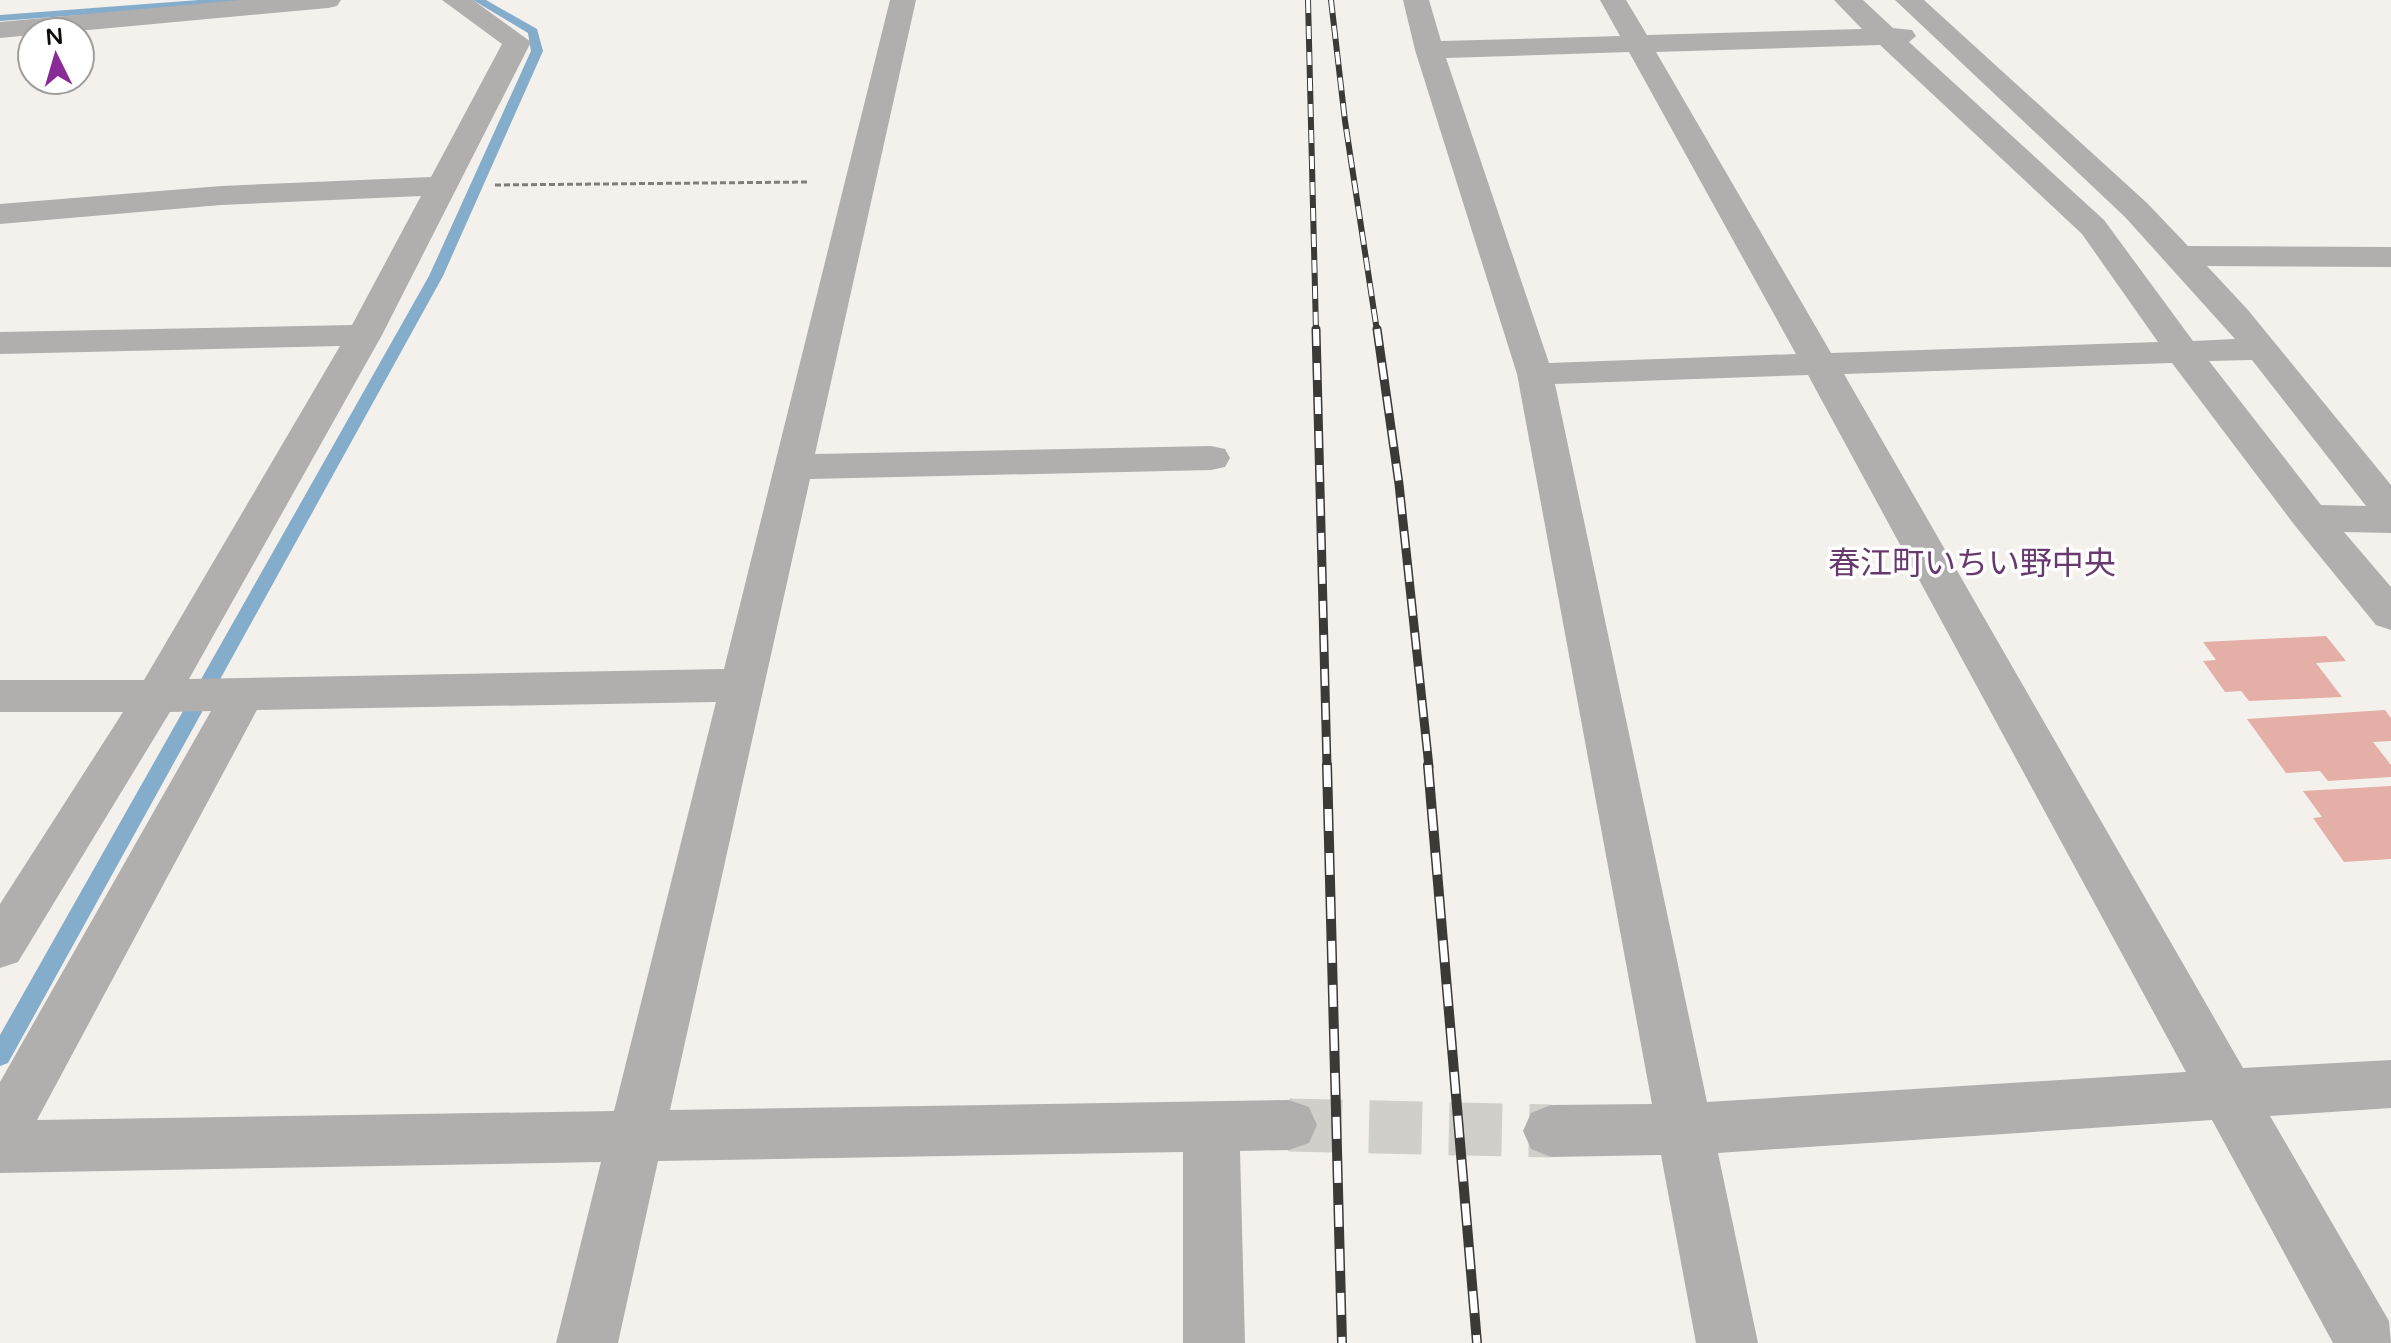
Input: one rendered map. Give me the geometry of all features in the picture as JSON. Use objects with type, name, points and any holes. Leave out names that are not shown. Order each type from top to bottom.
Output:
[{"type":"street","points":[[0,6],[67,0]]},
{"type":"street","points":[[0,30],[328,0]]},
{"type":"street","points":[[0,947],[157,696],[364,335],[517,42],[455,0]]},
{"type":"street","points":[[587,1343],[903,0]]},
{"type":"street","points":[[1416,0],[1429,50],[1535,374],[1727,1343]]},
{"type":"street","points":[[1613,0],[2367,1343]]},
{"type":"street","points":[[1847,0],[2093,227],[2182,351],[2310,518],[2391,615]]},
{"type":"street","points":[[1908,0],[2136,210],[2236,317],[2258,349],[2391,511]]},
{"type":"street","points":[[1429,50],[1945,33]]},
{"type":"street","points":[[0,214],[142,199],[303,188],[442,186]]},
{"type":"street","points":[[2179,256],[2391,257]]},
{"type":"street","points":[[0,343],[364,335]]},
{"type":"street","points":[[1535,374],[2258,349]]},
{"type":"street","points":[[793,467],[1211,458]]},
{"type":"street","points":[[2310,518],[2391,520]]},
{"type":"street","points":[[0,696],[243,695],[742,685]]},
{"type":"street","points":[[0,1135],[243,695]]},
{"type":"street","points":[[1551,1131],[1687,1131],[2228,1092],[2391,1084]]},
{"type":"street","points":[[0,1147],[1289,1125]]},
{"type":"street","points":[[1211,1126],[1214,1343]]},
{"type":"path","points":[[442,186],[860,182]]},
{"type":"building","points":[[2326,636],[2346,661],[2316,663],[2342,697],[2249,701],[2241,691],[2225,692],[2203,661],[2216,660],[2203,642]]},
{"type":"building","points":[[2385,710],[2391,718],[2391,741],[2373,742],[2391,765],[2391,777],[2328,781],[2320,771],[2286,773],[2247,719]]},
{"type":"building","points":[[2391,786],[2391,859],[2344,862],[2313,818],[2322,817],[2303,791]]},
{"type":"waterway","points":[[0,18],[243,0]]},
{"type":"waterway","points":[[0,1056],[436,276],[537,51],[533,31],[478,0]]},
{"type":"tunnel","points":[[1289,1125],[1551,1131]]},
{"type":"railway","points":[[1308,0],[1316,331]]},
{"type":"railway","points":[[1331,0],[1345,121],[1377,331]]},
{"type":"railway","points":[[1316,329],[1327,767]]},
{"type":"railway","points":[[1377,329],[1399,484],[1429,767]]},
{"type":"railway","points":[[1327,765],[1342,1343]]},
{"type":"railway","points":[[1428,765],[1477,1343]]},
{"type":"district","name":"春江町いちい野中央","points":[[1972,563]]}]
